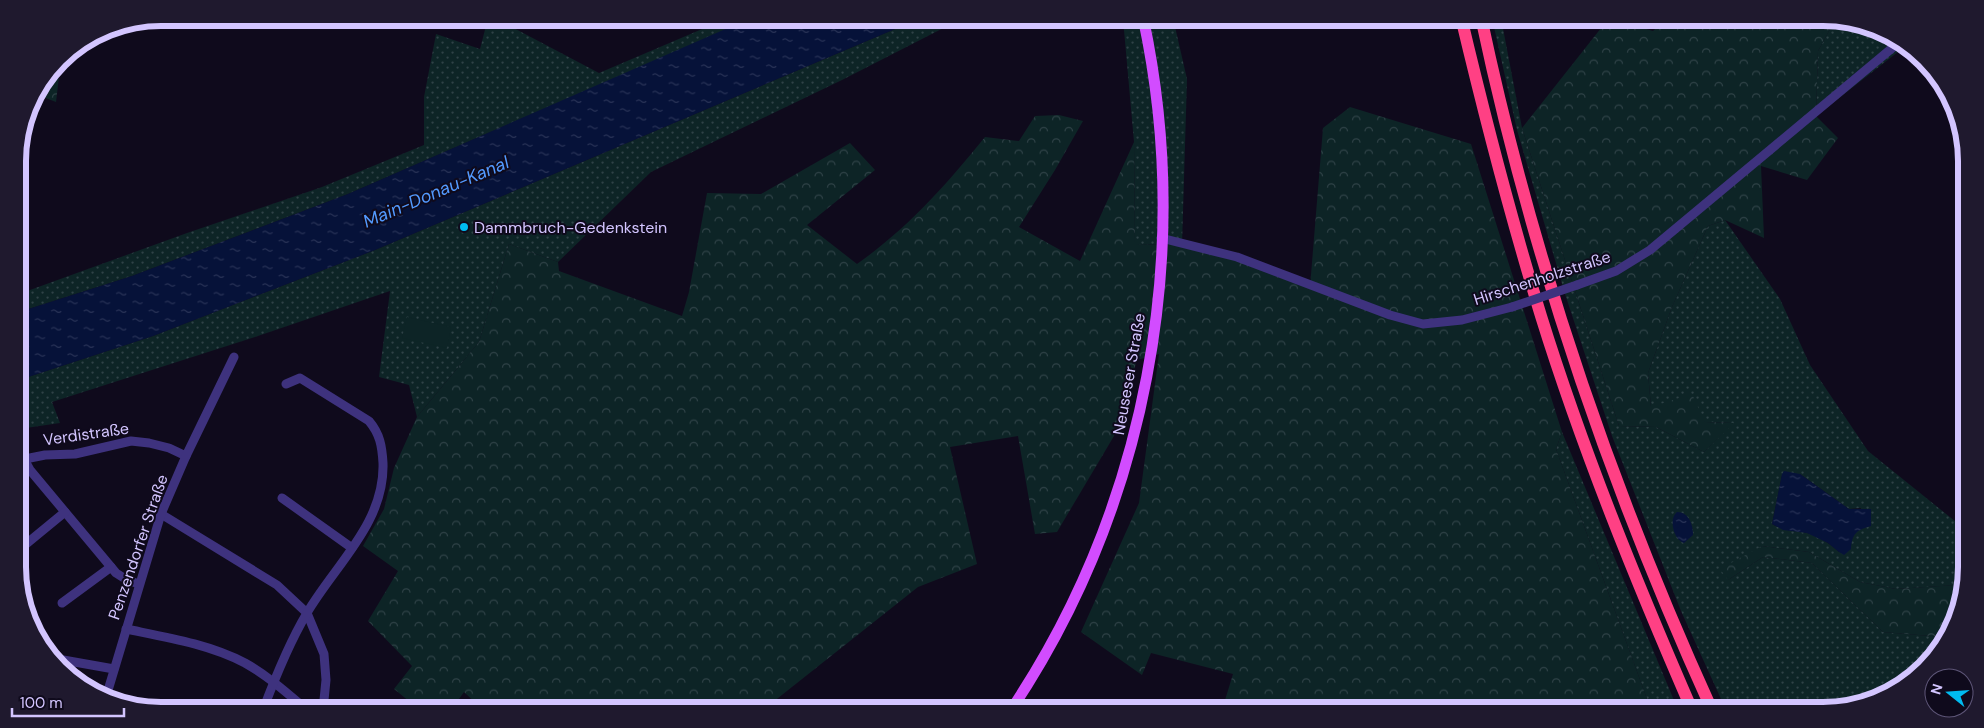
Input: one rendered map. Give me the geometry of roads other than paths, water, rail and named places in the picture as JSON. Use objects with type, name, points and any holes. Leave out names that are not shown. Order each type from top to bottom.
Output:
[{"type":"highway","points":[[1463,26],[1507,200],[1560,372],[1624,550],[1688,701]]},
{"type":"highway","points":[[1483,26],[1508,138],[1548,283],[1595,427],[1641,546],[1708,701]]},
{"type":"main road","name":"Neuseser Straße","points":[[1016,701],[1044,658],[1070,610],[1100,541],[1122,480],[1149,372],[1157,314],[1162,178],[1158,117],[1144,26]]},
{"type":"street","name":"Hirschenholzstraße","points":[[1161,238],[1237,257],[1390,315],[1423,324],[1462,320],[1512,307],[1616,271],[1650,250],[1894,47]]},
{"type":"street","name":"Penzendorfer Straße","points":[[108,691],[161,514],[186,456],[234,357]]},
{"type":"street","points":[[266,702],[306,613],[352,548],[375,509],[381,490],[382,447],[377,431],[369,421],[300,378],[286,384]]},
{"type":"street","name":"Verdistraße","points":[[26,458],[45,454],[75,454],[131,442],[149,443],[169,448],[186,456]]},
{"type":"street","points":[[26,465],[116,573],[127,580],[139,584]]},
{"type":"street","points":[[282,498],[352,548]]},
{"type":"street","points":[[26,544],[66,512]]},
{"type":"street","points":[[161,514],[277,585],[306,613],[324,654],[326,680],[324,702]]},
{"type":"street","points":[[62,604],[111,567]]},
{"type":"street","points":[[126,629],[218,652],[244,663],[274,682],[297,702]]},
{"type":"street","points":[[64,660],[114,669]]},
{"type":"water","name":"Main-Donau-Kanal","points":[[732,26],[902,26],[375,250],[153,336],[26,378],[27,310],[132,276],[348,194]]},
{"type":"water","points":[[1784,471],[1800,474],[1849,509],[1871,509],[1871,526],[1856,533],[1851,549],[1844,555],[1828,543],[1807,533],[1783,530],[1772,524]]},
{"type":"water","points":[[1677,512],[1685,514],[1690,520],[1692,527],[1693,535],[1684,543],[1677,538],[1673,529],[1673,519]]},
{"type":"place","name":"Dammbruch-Gedenkstein","points":[[464,227]]}]
